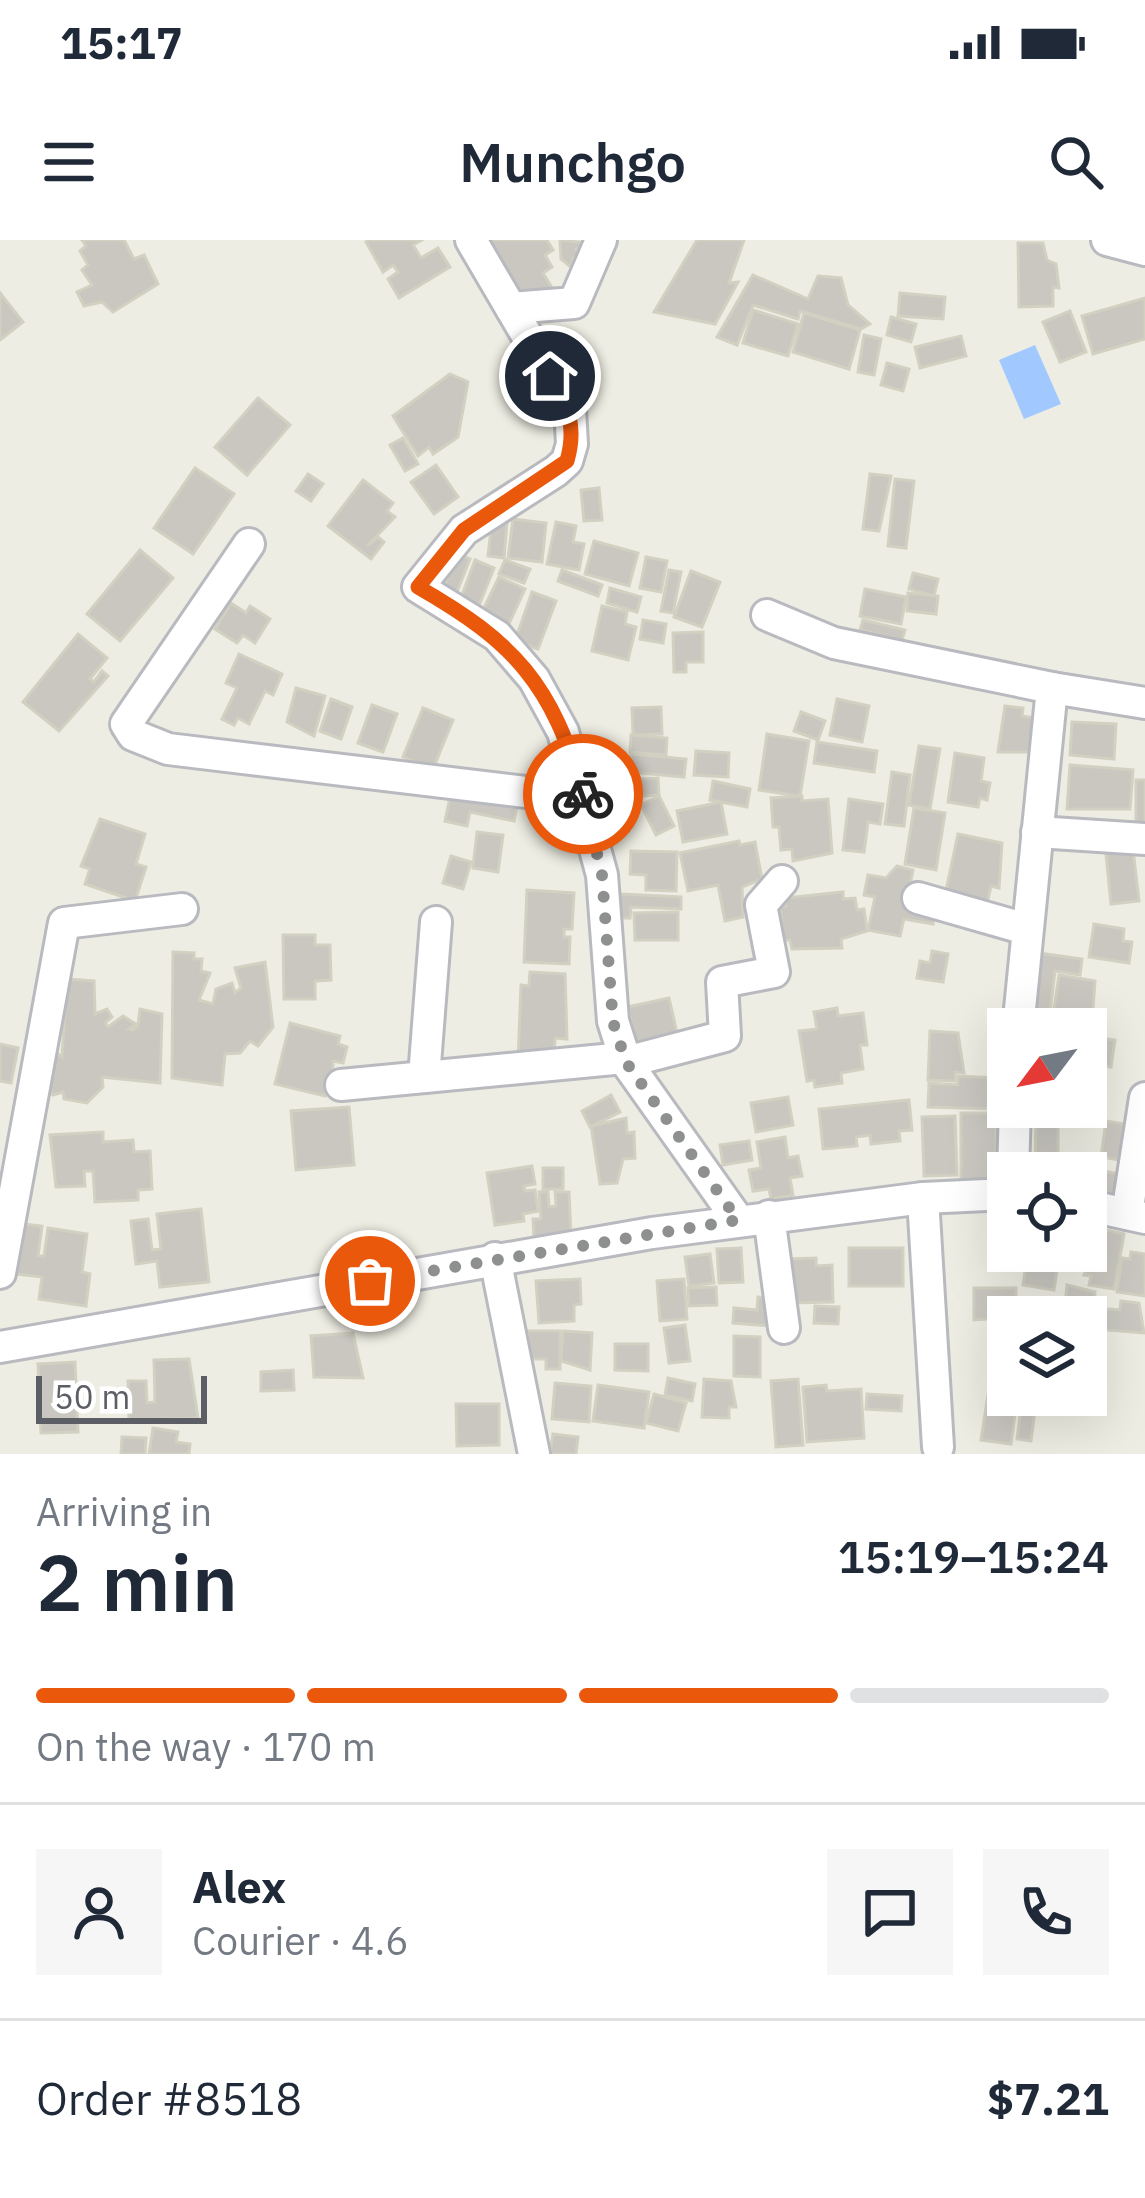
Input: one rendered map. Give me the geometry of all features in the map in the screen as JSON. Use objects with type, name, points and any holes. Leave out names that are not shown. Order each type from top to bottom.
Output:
[{"type":"street","points":[[471,240],[570,409],[573,430],[567,461],[464,530],[418,587],[480,623],[516,656],[562,732],[602,875],[613,1022],[625,1060],[753,1218],[784,1328]]},
{"type":"street","points":[[511,308],[574,303],[601,240]]},
{"type":"street","points":[[1107,240],[1145,250]]},
{"type":"street","points":[[249,544],[125,724],[134,735],[168,749],[584,799]]},
{"type":"street","points":[[767,615],[834,643],[1145,703]]},
{"type":"street","points":[[1020,1008],[1052,688]]},
{"type":"street","points":[[1037,832],[1145,839]]},
{"type":"street","points":[[341,1085],[625,1060],[725,1036],[722,982],[774,972],[760,905],[782,881]]},
{"type":"street","points":[[918,898],[1026,929]]},
{"type":"street","points":[[0,1273],[64,923],[182,909]]},
{"type":"street","points":[[424,1077],[436,922]]},
{"type":"street","points":[[1136,1216],[1145,1098]]},
{"type":"street","points":[[0,1347],[495,1258],[753,1218],[923,1198],[987,1196]]},
{"type":"street","points":[[923,1198],[938,1448]]},
{"type":"street","points":[[495,1258],[533,1454]]},
{"type":"water","points":[[1035,345],[1061,404],[1024,419],[999,360]]},
{"type":"building","points":[[82,240],[124,240],[134,259],[144,255],[158,284],[113,312],[102,302],[84,306],[77,292],[92,285],[82,270],[88,265],[80,251],[86,246]]},
{"type":"building","points":[[422,240],[413,245],[421,258],[438,248],[450,267],[399,298],[388,279],[398,272],[393,265],[383,272],[366,242]]},
{"type":"building","points":[[484,240],[547,240],[553,250],[545,255],[552,267],[543,273],[554,291],[535,303],[527,290],[517,295]]},
{"type":"building","points":[[560,240],[587,243],[576,249],[579,257],[573,258],[571,267],[561,259]]},
{"type":"building","points":[[697,240],[744,240],[729,283],[738,282],[715,324],[654,312]]},
{"type":"building","points":[[1018,243],[1043,243],[1047,260],[1056,264],[1059,288],[1053,287],[1053,306],[1019,307]]},
{"type":"building","points":[[753,275],[808,299],[818,276],[841,278],[848,305],[870,324],[861,329],[800,311],[798,319],[753,305],[737,345],[717,337]]},
{"type":"building","points":[[0,293],[23,322],[0,340]]},
{"type":"building","points":[[900,293],[945,297],[943,319],[898,316]]},
{"type":"building","points":[[1145,298],[1145,339],[1093,354],[1082,316]]},
{"type":"building","points":[[753,310],[798,324],[788,356],[743,343]]},
{"type":"building","points":[[1070,311],[1086,352],[1060,362],[1043,322]]},
{"type":"building","points":[[804,313],[860,330],[849,369],[793,352]]},
{"type":"building","points":[[891,317],[916,324],[911,342],[887,335]]},
{"type":"building","points":[[864,335],[881,339],[874,375],[858,372]]},
{"type":"building","points":[[961,336],[966,356],[920,368],[915,347]]},
{"type":"building","points":[[887,363],[909,369],[903,391],[881,385]]},
{"type":"building","points":[[450,374],[468,382],[458,437],[433,454],[429,447],[418,456],[393,416]]},
{"type":"building","points":[[258,398],[290,425],[247,475],[215,447]]},
{"type":"building","points":[[403,438],[418,464],[405,471],[390,445]]},
{"type":"building","points":[[436,465],[458,497],[434,514],[411,482]]},
{"type":"building","points":[[195,468],[234,494],[193,554],[154,528]]},
{"type":"building","points":[[308,474],[323,484],[311,501],[296,491]]},
{"type":"building","points":[[870,474],[891,476],[879,531],[863,529]]},
{"type":"building","points":[[895,479],[914,481],[906,548],[888,546]]},
{"type":"building","points":[[363,480],[393,503],[387,511],[395,517],[367,546],[378,537],[384,542],[371,559],[328,526]]},
{"type":"building","points":[[599,488],[602,520],[584,521],[581,490]]},
{"type":"building","points":[[513,519],[546,523],[542,562],[508,558]]},
{"type":"building","points":[[492,520],[507,522],[504,558],[488,556]]},
{"type":"building","points":[[556,522],[576,526],[573,542],[584,544],[579,570],[547,564]]},
{"type":"building","points":[[594,541],[638,553],[629,586],[585,574]]},
{"type":"building","points":[[140,550],[173,578],[120,641],[87,614]]},
{"type":"building","points":[[457,553],[470,559],[456,594],[443,589]]},
{"type":"building","points":[[646,557],[667,561],[661,592],[640,588]]},
{"type":"building","points":[[475,560],[494,568],[478,608],[460,601]]},
{"type":"building","points":[[505,560],[530,569],[524,583],[499,574]]},
{"type":"building","points":[[562,570],[602,585],[598,596],[558,581]]},
{"type":"building","points":[[669,570],[681,572],[673,613],[661,611]]},
{"type":"building","points":[[691,571],[720,582],[702,627],[674,617]]},
{"type":"building","points":[[913,573],[938,579],[934,596],[909,589]]},
{"type":"building","points":[[499,577],[525,589],[507,628],[480,616]]},
{"type":"building","points":[[610,588],[641,597],[637,612],[607,603]]},
{"type":"building","points":[[865,589],[906,597],[901,624],[860,616]]},
{"type":"building","points":[[532,592],[556,601],[538,649],[515,641]]},
{"type":"building","points":[[908,593],[938,596],[936,614],[907,611]]},
{"type":"building","points":[[231,603],[246,613],[250,606],[270,619],[255,643],[243,635],[237,643],[215,629]]},
{"type":"building","points":[[602,606],[627,612],[625,624],[636,627],[628,660],[592,651]]},
{"type":"building","points":[[643,620],[666,624],[663,643],[640,639]]},
{"type":"building","points":[[863,620],[905,630],[902,640],[860,630]]},
{"type":"building","points":[[703,632],[703,662],[686,662],[686,672],[674,672],[673,633]]},
{"type":"building","points":[[78,634],[107,658],[90,679],[94,682],[102,671],[108,676],[59,731],[23,702]]},
{"type":"building","points":[[239,654],[282,674],[273,695],[265,691],[249,724],[238,718],[234,725],[222,719],[237,688],[226,683]]},
{"type":"building","points":[[296,688],[325,696],[314,736],[287,722]]},
{"type":"building","points":[[331,699],[352,707],[341,739],[320,731]]},
{"type":"building","points":[[837,699],[869,706],[862,742],[830,735]]},
{"type":"building","points":[[372,705],[397,714],[383,752],[358,743]]},
{"type":"building","points":[[1005,706],[1023,708],[1022,716],[1035,718],[1030,752],[998,752]]},
{"type":"building","points":[[661,707],[662,734],[633,735],[632,708]]},
{"type":"building","points":[[423,708],[453,720],[433,769],[403,757]]},
{"type":"building","points":[[801,712],[825,721],[818,740],[794,731]]},
{"type":"building","points":[[1072,722],[1116,724],[1114,759],[1070,755]]},
{"type":"building","points":[[767,734],[809,741],[800,796],[759,790]]},
{"type":"building","points":[[631,735],[667,738],[666,755],[630,752]]},
{"type":"building","points":[[817,742],[877,751],[874,772],[814,763]]},
{"type":"building","points":[[919,746],[940,749],[930,809],[909,805]]},
{"type":"building","points":[[696,751],[729,753],[728,777],[694,775]]},
{"type":"building","points":[[955,753],[984,758],[981,781],[990,783],[987,800],[980,798],[978,807],[948,802]]},
{"type":"building","points":[[631,754],[686,759],[684,777],[629,772]]},
{"type":"building","points":[[1070,765],[1133,770],[1130,809],[1067,809]]},
{"type":"building","points":[[892,772],[910,775],[904,826],[885,824]]},
{"type":"building","points":[[658,778],[659,795],[628,797],[627,780]]},
{"type":"building","points":[[1136,780],[1145,780],[1145,835],[1136,835]]},
{"type":"building","points":[[713,781],[750,789],[747,807],[710,800]]},
{"type":"building","points":[[452,788],[518,802],[514,821],[470,812],[467,826],[445,821]]},
{"type":"building","points":[[659,796],[674,826],[656,835],[641,805]]},
{"type":"building","points":[[802,796],[802,801],[828,799],[832,853],[793,861],[792,849],[781,850],[771,798]]},
{"type":"building","points":[[849,799],[883,804],[880,824],[868,822],[864,852],[843,850]]},
{"type":"building","points":[[721,802],[727,834],[683,842],[677,811]]},
{"type":"building","points":[[914,808],[945,813],[936,870],[905,864]]},
{"type":"building","points":[[100,819],[145,834],[136,864],[146,867],[135,901],[85,884],[90,869],[81,866]]},
{"type":"building","points":[[477,832],[503,835],[498,872],[473,868]]},
{"type":"building","points":[[958,834],[1002,843],[999,888],[991,886],[987,904],[945,895]]},
{"type":"building","points":[[739,841],[740,845],[755,842],[762,879],[742,887],[743,917],[725,921],[718,885],[688,891],[680,853]]},
{"type":"building","points":[[1132,841],[1139,901],[1111,904],[1105,844]]},
{"type":"building","points":[[631,851],[677,852],[676,891],[646,890],[646,875],[630,874]]},
{"type":"building","points":[[451,856],[471,862],[463,889],[443,883]]},
{"type":"building","points":[[897,866],[913,870],[906,904],[936,910],[933,924],[904,919],[900,936],[868,930],[875,897],[864,895],[868,875],[886,878]]},
{"type":"building","points":[[527,890],[574,893],[572,929],[564,929],[564,937],[570,937],[569,964],[524,962]]},
{"type":"building","points":[[843,892],[843,899],[855,898],[857,910],[864,909],[867,931],[841,939],[842,948],[792,949],[790,940],[784,940],[780,907],[786,906],[785,898]]},
{"type":"building","points":[[620,894],[681,897],[681,909],[631,907],[630,918],[619,918]]},
{"type":"building","points":[[678,912],[678,940],[635,940],[634,913]]},
{"type":"building","points":[[1094,924],[1124,929],[1123,941],[1132,942],[1129,963],[1089,957]]},
{"type":"building","points":[[283,935],[315,935],[315,945],[330,945],[331,980],[315,981],[315,999],[284,999]]},
{"type":"building","points":[[932,951],[948,954],[943,982],[917,978],[920,961],[930,963]]},
{"type":"building","points":[[173,952],[194,953],[194,959],[202,959],[201,971],[210,973],[199,1000],[213,1004],[216,989],[232,983],[235,993],[241,988],[235,968],[265,962],[273,1027],[258,1046],[250,1041],[240,1053],[225,1054],[222,1085],[172,1078]]},
{"type":"building","points":[[1039,953],[1082,959],[1080,975],[1055,971],[1050,1008],[1032,1008]]},
{"type":"building","points":[[530,972],[565,974],[567,1039],[555,1038],[554,1058],[518,1061],[521,985],[529,986]]},
{"type":"building","points":[[1059,975],[1095,981],[1093,1008],[1054,1008]]},
{"type":"building","points":[[67,979],[94,981],[95,1014],[107,1009],[112,1017],[105,1023],[108,1027],[123,1016],[136,1024],[129,1029],[133,1030],[138,1025],[140,1009],[162,1014],[160,1083],[102,1077],[103,1087],[87,1103],[64,1099],[63,1092],[53,1095],[45,1086],[52,1050],[62,1057]]},
{"type":"building","points":[[669,998],[677,1033],[636,1042],[628,1007]]},
{"type":"building","points":[[837,1008],[838,1016],[863,1013],[867,1045],[860,1045],[863,1069],[841,1073],[842,1083],[815,1087],[814,1080],[807,1081],[799,1031],[817,1029],[814,1012]]},
{"type":"building","points":[[290,1023],[340,1036],[338,1044],[347,1047],[343,1063],[333,1061],[332,1088],[327,1087],[325,1096],[275,1084]]},
{"type":"building","points":[[930,1031],[958,1033],[964,1073],[955,1072],[955,1081],[928,1080]]},
{"type":"building","points":[[1107,1039],[1115,1040],[1111,1067],[1107,1067]]},
{"type":"building","points":[[0,1044],[18,1048],[11,1083],[0,1081]]},
{"type":"building","points":[[958,1076],[987,1078],[987,1109],[928,1107],[929,1083],[958,1085]]},
{"type":"building","points":[[611,1095],[620,1112],[590,1127],[582,1111]]},
{"type":"building","points":[[788,1097],[793,1125],[756,1132],[751,1103]]},
{"type":"building","points":[[909,1100],[912,1130],[899,1131],[900,1141],[871,1144],[870,1135],[856,1137],[857,1146],[823,1149],[819,1109]]},
{"type":"building","points":[[349,1107],[354,1165],[296,1170],[291,1111]]},
{"type":"building","points":[[961,1113],[987,1113],[987,1128],[996,1128],[996,1152],[987,1152],[987,1184],[961,1183]]},
{"type":"building","points":[[955,1116],[957,1175],[924,1176],[922,1117]]},
{"type":"building","points":[[626,1118],[627,1133],[634,1132],[635,1158],[623,1159],[617,1183],[600,1184],[591,1126]]},
{"type":"building","points":[[1107,1121],[1131,1125],[1126,1161],[1107,1158],[1107,1152],[1102,1152]]},
{"type":"building","points":[[1036,1128],[1058,1128],[1058,1152],[1035,1152]]},
{"type":"building","points":[[103,1132],[103,1142],[133,1140],[134,1152],[150,1151],[152,1189],[138,1190],[138,1200],[95,1202],[93,1171],[84,1171],[85,1186],[56,1187],[50,1135]]},
{"type":"building","points":[[785,1137],[788,1158],[798,1156],[802,1176],[790,1178],[793,1195],[771,1199],[769,1189],[753,1191],[749,1170],[761,1168],[757,1142]]},
{"type":"building","points":[[749,1141],[752,1160],[723,1165],[720,1145]]},
{"type":"building","points":[[532,1166],[535,1184],[524,1186],[525,1191],[535,1190],[538,1211],[523,1214],[524,1221],[495,1225],[487,1173]]},
{"type":"building","points":[[543,1168],[563,1168],[563,1189],[543,1189]]},
{"type":"building","points":[[1107,1172],[1122,1175],[1118,1195],[1107,1193]]},
{"type":"building","points":[[548,1191],[549,1207],[556,1206],[555,1192],[569,1192],[571,1235],[534,1237],[533,1219],[541,1219],[539,1192]]},
{"type":"building","points":[[201,1209],[209,1282],[160,1287],[157,1261],[136,1264],[131,1221],[148,1219],[152,1250],[161,1249],[157,1214]]},
{"type":"building","points":[[22,1224],[42,1226],[38,1256],[44,1256],[48,1228],[87,1234],[82,1272],[90,1274],[86,1306],[39,1299],[42,1277],[16,1274]]},
{"type":"building","points":[[1107,1230],[1124,1234],[1114,1289],[1089,1285],[1091,1276],[1084,1275],[1107,1272]]},
{"type":"building","points":[[741,1248],[743,1282],[719,1283],[717,1249]]},
{"type":"building","points":[[849,1248],[903,1248],[903,1286],[849,1286]]},
{"type":"building","points":[[1131,1252],[1145,1254],[1145,1296],[1117,1292],[1122,1258],[1130,1259]]},
{"type":"building","points":[[710,1254],[714,1283],[689,1286],[685,1257]]},
{"type":"building","points":[[816,1258],[816,1266],[832,1265],[833,1302],[790,1303],[788,1259]]},
{"type":"building","points":[[1025,1272],[1057,1272],[1054,1290],[1023,1285]]},
{"type":"building","points":[[580,1279],[581,1304],[574,1305],[574,1321],[539,1323],[536,1281]]},
{"type":"building","points":[[684,1279],[687,1319],[660,1321],[657,1281]]},
{"type":"building","points":[[1067,1285],[1095,1292],[1095,1296],[1066,1296]]},
{"type":"building","points":[[716,1287],[717,1305],[689,1306],[688,1288]]},
{"type":"building","points":[[974,1288],[1016,1288],[1016,1296],[987,1296],[987,1319],[974,1320]]},
{"type":"building","points":[[758,1297],[773,1299],[771,1326],[733,1323],[734,1308],[757,1310]]},
{"type":"building","points":[[1121,1301],[1139,1303],[1144,1333],[1107,1330],[1107,1309],[1120,1310]]},
{"type":"building","points":[[815,1306],[839,1307],[838,1324],[814,1323]]},
{"type":"building","points":[[685,1325],[690,1361],[669,1363],[664,1328]]},
{"type":"building","points":[[528,1331],[560,1331],[560,1369],[546,1369],[546,1359],[528,1359]]},
{"type":"building","points":[[563,1331],[592,1333],[590,1370],[561,1361]]},
{"type":"building","points":[[353,1333],[363,1378],[314,1377],[311,1336]]},
{"type":"building","points":[[734,1336],[760,1337],[760,1377],[734,1376]]},
{"type":"building","points":[[615,1344],[648,1344],[648,1371],[615,1370]]},
{"type":"building","points":[[189,1359],[198,1418],[129,1420],[128,1381],[146,1381],[147,1403],[155,1402],[154,1360]]},
{"type":"building","points":[[75,1362],[78,1432],[41,1433],[38,1364]]},
{"type":"building","points":[[293,1370],[294,1390],[261,1391],[261,1372]]},
{"type":"building","points":[[668,1378],[695,1384],[692,1401],[665,1395]]},
{"type":"building","points":[[704,1379],[731,1381],[736,1407],[729,1407],[729,1418],[702,1417]]},
{"type":"building","points":[[798,1379],[803,1445],[776,1447],[771,1381]]},
{"type":"building","points":[[555,1383],[591,1386],[589,1422],[552,1419]]},
{"type":"building","points":[[598,1385],[649,1392],[644,1428],[593,1421]]},
{"type":"building","points":[[826,1385],[827,1391],[861,1389],[864,1438],[807,1442],[803,1387]]},
{"type":"building","points":[[654,1394],[686,1403],[678,1431],[646,1423]]},
{"type":"building","points":[[867,1394],[902,1396],[901,1411],[866,1409]]},
{"type":"building","points":[[987,1401],[987,1416],[1015,1416],[1011,1444],[981,1440]]},
{"type":"building","points":[[456,1404],[499,1404],[499,1445],[457,1446]]},
{"type":"building","points":[[1020,1416],[1034,1416],[1031,1441],[1017,1439]]},
{"type":"building","points":[[153,1428],[178,1432],[176,1442],[190,1444],[189,1454],[149,1454]]},
{"type":"building","points":[[553,1434],[578,1437],[576,1454],[550,1454]]},
{"type":"building","points":[[122,1437],[146,1438],[145,1454],[121,1454]]},
{"type":"way so far","points":[[370,1281],[738,1220],[644,1094],[626,1062],[613,1022],[602,875],[583,794]]},
{"type":"route","points":[[550,376],[570,409],[573,430],[567,461],[464,530],[444,548],[418,587],[480,623],[516,656],[562,732],[583,794]]}]
